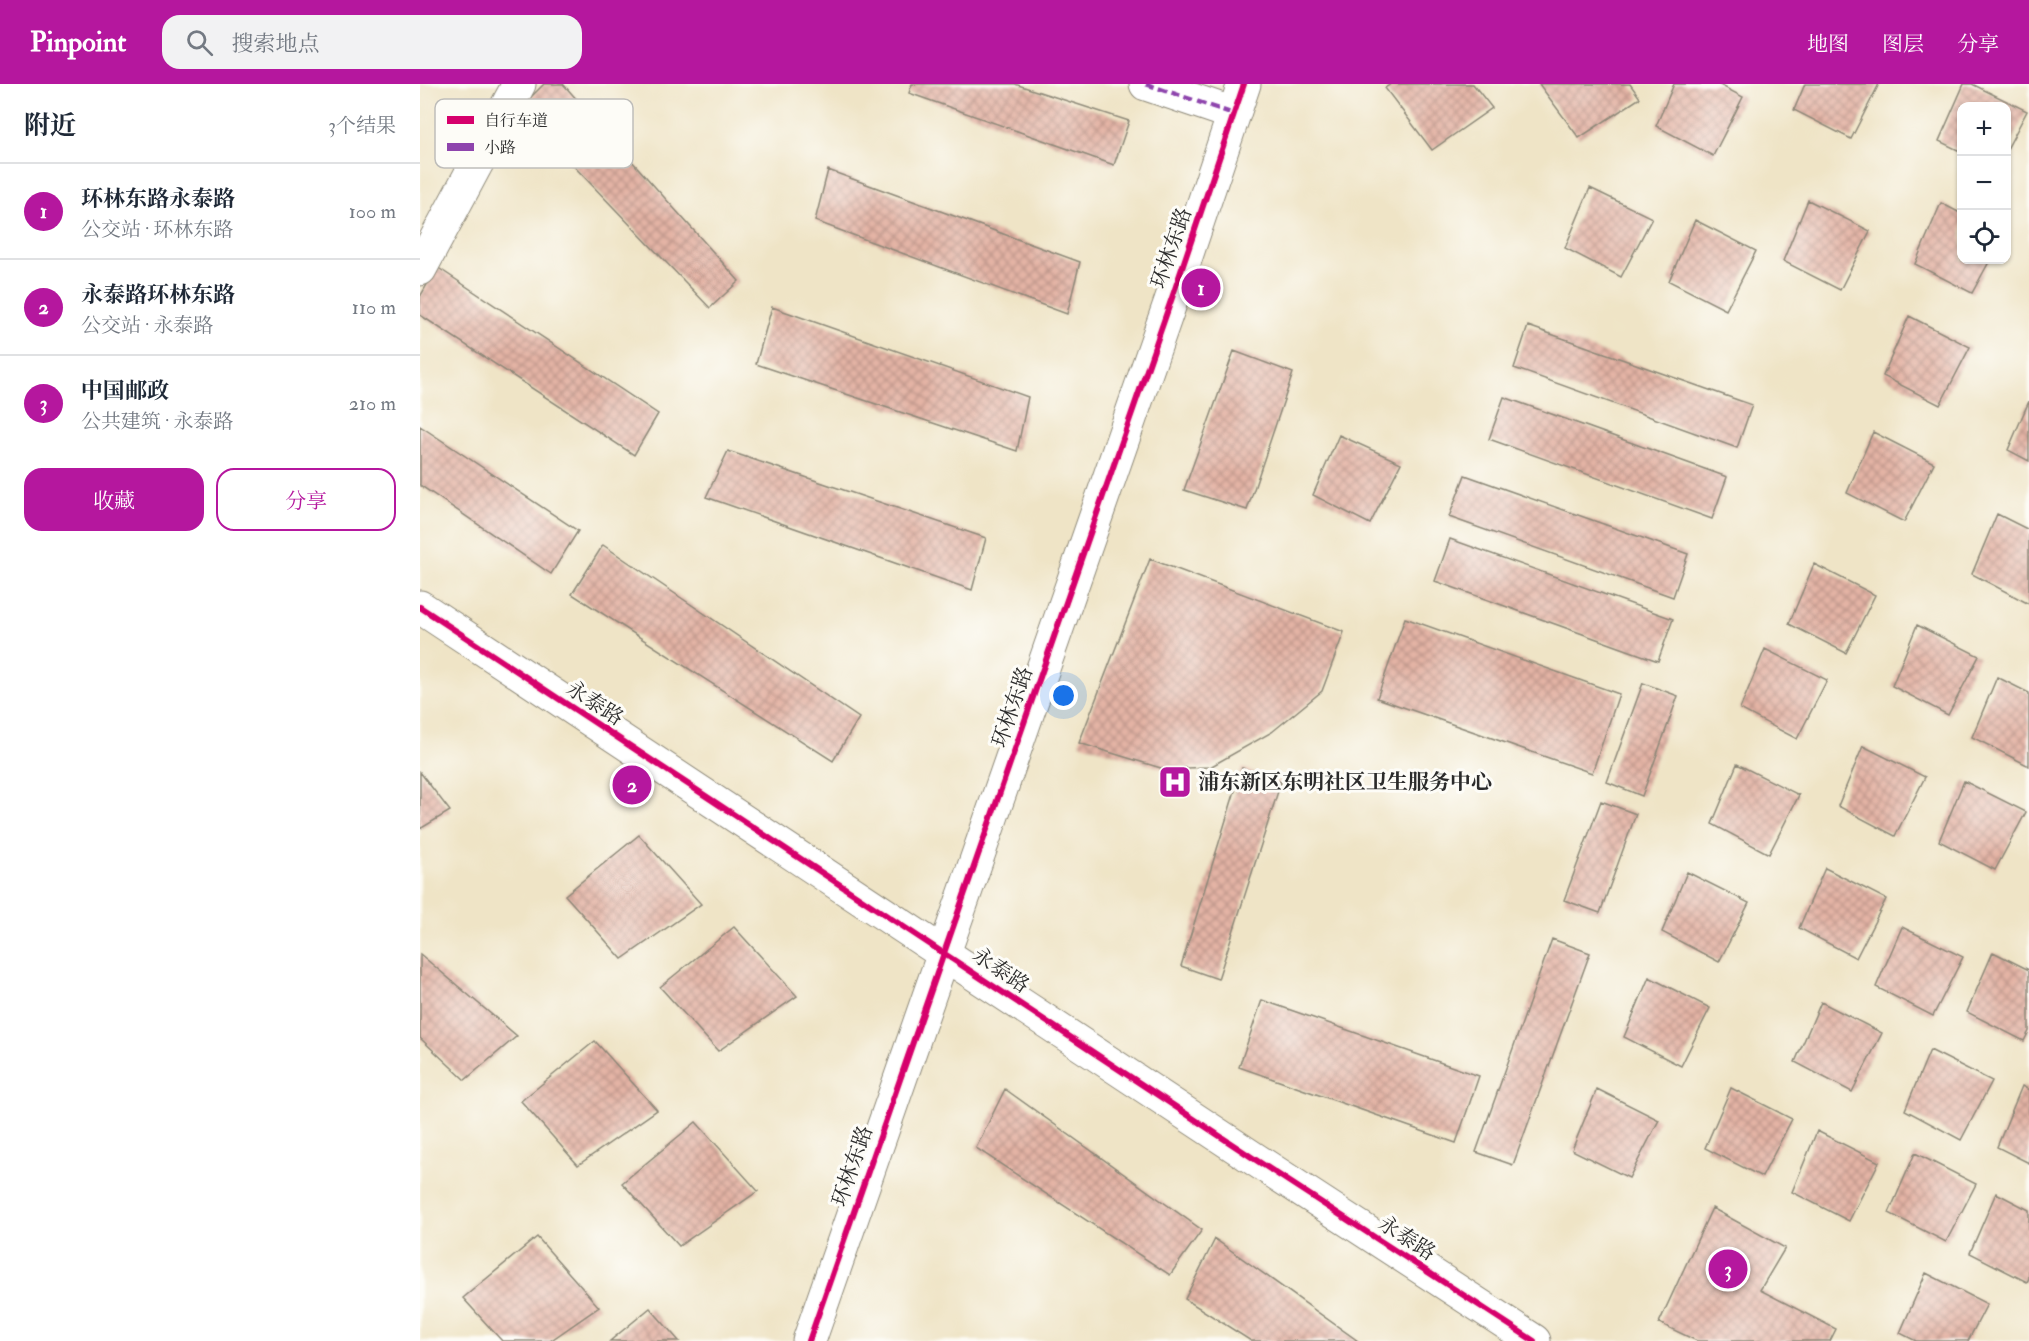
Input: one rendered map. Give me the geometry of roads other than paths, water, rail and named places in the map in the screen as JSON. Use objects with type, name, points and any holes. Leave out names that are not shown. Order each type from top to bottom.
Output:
[{"type":"street","points":[[511,99],[519,84]]},
{"type":"street","points":[[1146,84],[1234,114]]},
{"type":"street","name":"环林东路","points":[[809,1341],[1174,292],[1244,84]]},
{"type":"street","points":[[420,269],[474,168]]},
{"type":"street","name":"永泰路","points":[[420,607],[1256,1160],[1534,1341]]},
{"type":"place","name":"环林东路永泰路","points":[[1201,288]]},
{"type":"place","name":"浦东新区东明社区卫生服务中心","points":[[1175,782]]},
{"type":"place","name":"永泰路环林东路","points":[[632,785]]},
{"type":"place","name":"中国邮政","points":[[1728,1269]]}]
